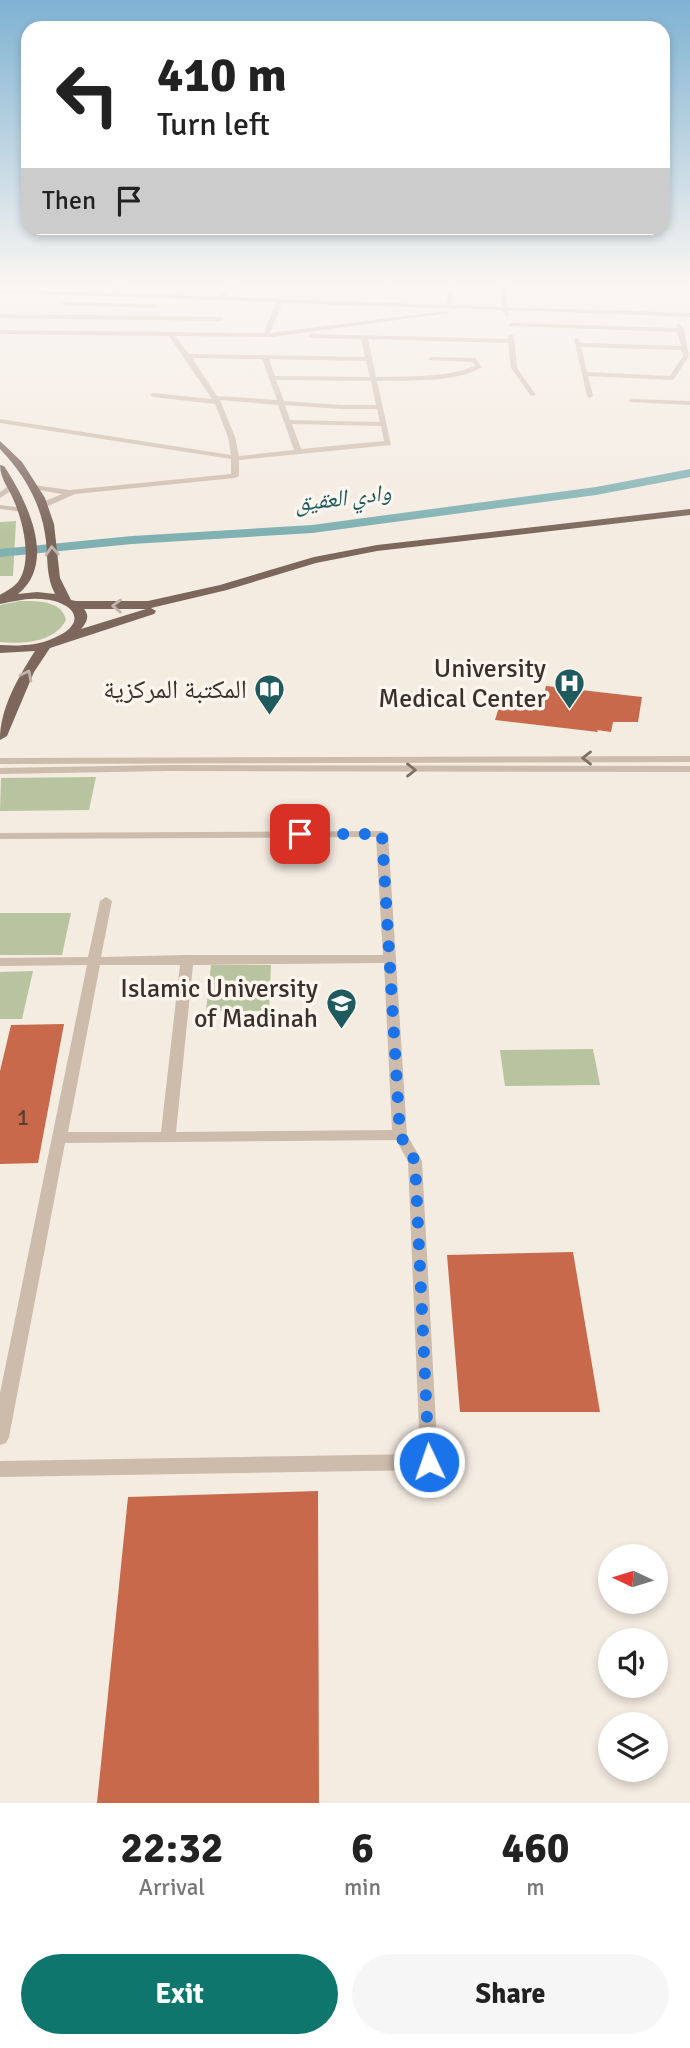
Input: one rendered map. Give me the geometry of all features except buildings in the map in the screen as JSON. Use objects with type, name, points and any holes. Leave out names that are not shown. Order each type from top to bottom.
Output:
[{"type":"main road","points":[[0,443],[17,460],[36,487],[51,536],[54,585],[81,613],[81,621],[76,629],[59,640]]},
{"type":"main road","points":[[0,468],[13,486],[26,515],[31,537],[29,570],[23,583],[2,599]]},
{"type":"main road","points":[[2,599],[37,595],[70,603],[148,605],[223,588],[314,560],[377,548],[690,512]]},
{"type":"main road","points":[[0,649],[44,646],[143,613],[233,592],[348,559],[690,518]]},
{"type":"main road","points":[[0,736],[23,684],[44,646]]},
{"type":"street","points":[[36,487],[73,492],[235,476],[237,458],[217,400],[193,365]]},
{"type":"street","points":[[268,365],[299,452]]},
{"type":"street","points":[[0,421],[237,458],[388,443],[370,365]]},
{"type":"street","points":[[433,365],[437,375]]},
{"type":"street","points":[[273,378],[374,380],[475,370],[478,365]]},
{"type":"street","points":[[514,365],[533,395]]},
{"type":"street","points":[[584,365],[590,396]]},
{"type":"street","points":[[586,374],[672,378],[680,365]]},
{"type":"street","points":[[153,396],[380,407]]},
{"type":"street","points":[[632,401],[690,403]]},
{"type":"street","points":[[288,422],[384,424]]},
{"type":"street","points":[[0,496],[13,486]]},
{"type":"street","points":[[43,505],[73,492]]},
{"type":"street","points":[[0,507],[26,515]]},
{"type":"street","points":[[0,771],[656,763],[690,759]]},
{"type":"street","points":[[0,761],[656,763],[690,769]]},
{"type":"street","points":[[0,836],[382,834],[400,1135],[415,1161],[429,1462],[0,1469]]},
{"type":"street","points":[[0,1437],[106,901]]},
{"type":"street","points":[[168,1136],[187,959]]},
{"type":"street","points":[[0,962],[390,959]]},
{"type":"street","points":[[59,1138],[400,1135]]},
{"type":"green space","points":[[16,521],[13,576],[0,576],[0,522]]},
{"type":"green space","points":[[20,601],[54,605],[64,613],[66,620],[61,628],[46,638],[18,643],[0,642],[0,605]]},
{"type":"green space","points":[[96,777],[89,810],[0,811],[1,778]]},
{"type":"green space","points":[[0,913],[71,913],[62,955],[0,955]]},
{"type":"green space","points":[[211,965],[271,965],[269,1011],[206,1011]]},
{"type":"green space","points":[[33,971],[22,1019],[0,1019],[0,972]]},
{"type":"green space","points":[[593,1049],[600,1085],[505,1086],[500,1050]]},
{"type":"waterway","name":"وادي العقيق","points":[[0,553],[132,540],[312,529],[596,491],[690,473]]},
{"type":"place","name":"University Medical Center","points":[[569,711]]},
{"type":"place","name":"المكتبة المركزية","points":[[270,717]]},
{"type":"place","name":"Islamic University of Madinah","points":[[341,1031]]},
{"type":"route","points":[[300,834],[382,834],[400,1135],[415,1161],[429,1462]]}]
